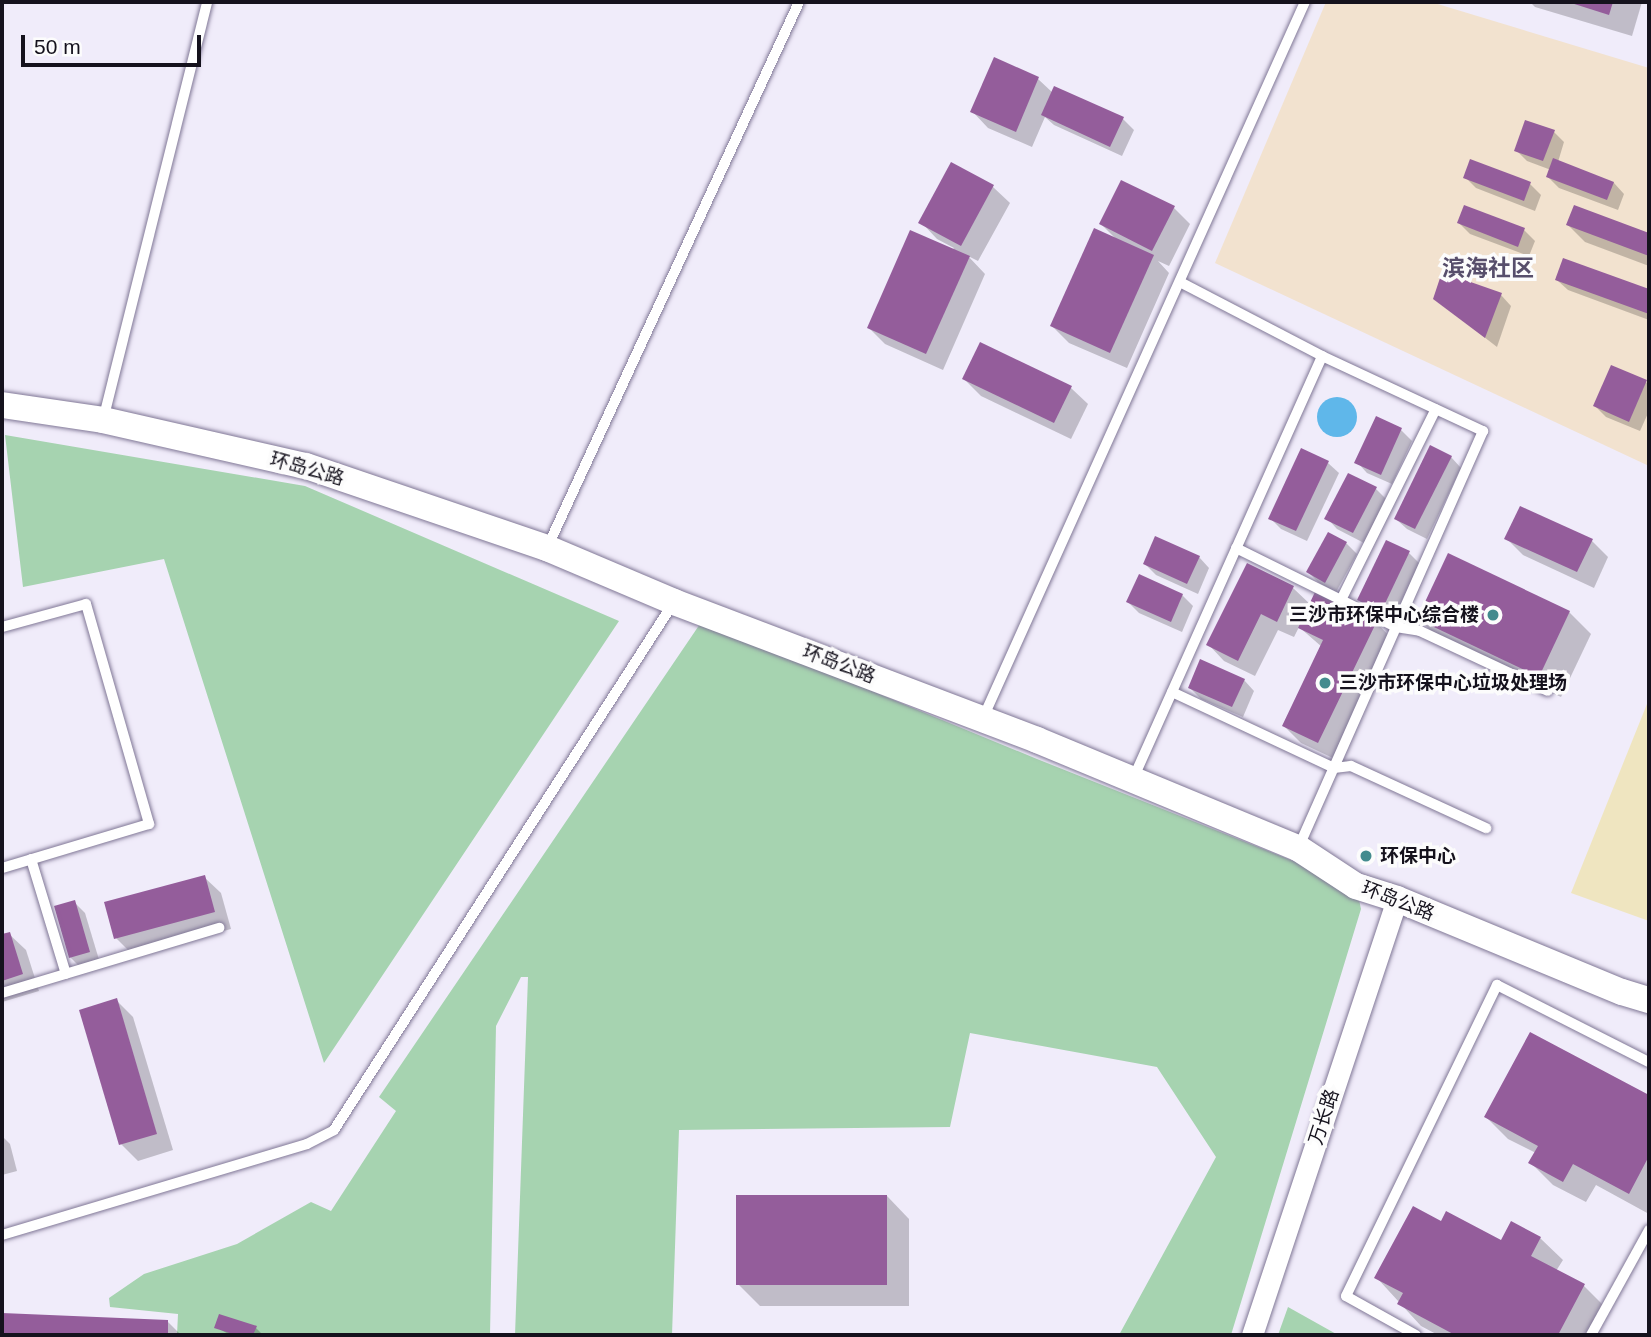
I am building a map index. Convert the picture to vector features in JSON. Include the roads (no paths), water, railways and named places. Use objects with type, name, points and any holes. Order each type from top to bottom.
[{"type":"street","name":"环岛公路","points":[[2,405],[103,421],[306,466],[547,548],[674,601],[983,718],[1133,779],[1298,848],[1356,886],[1397,899],[1622,992],[1649,1000]]},
{"type":"street","name":"万长路","points":[[1252,1335],[1397,899]]},
{"type":"lane","points":[[103,421],[207,2]]},
{"type":"lane","points":[[547,548],[799,2]]},
{"type":"lane","points":[[983,718],[1304,2]]},
{"type":"lane","points":[[1180,282],[1322,356],[1483,431],[1298,848]]},
{"type":"lane","points":[[1133,779],[1322,356]]},
{"type":"lane","points":[[1341,600],[1436,409]]},
{"type":"lane","points":[[1236,548],[1396,627],[1420,631],[1548,691]]},
{"type":"lane","points":[[2,1235],[307,1144],[334,1130],[674,601]]},
{"type":"lane","points":[[2,627],[86,604],[149,824],[2,868]]},
{"type":"lane","points":[[1172,692],[1334,768],[1351,766],[1486,828]]},
{"type":"lane","points":[[31,859],[66,974]]},
{"type":"lane","points":[[2,993],[219,928]]},
{"type":"lane","points":[[1416,1335],[1346,1296],[1497,985],[1649,1062]]},
{"type":"lane","points":[[1591,1335],[1649,1230]]},
{"type":"water","points":[[1337,397],[1345,398],[1351,403],[1356,409],[1356,425],[1351,431],[1345,436],[1337,437],[1329,436],[1323,431],[1318,425],[1317,417],[1318,409],[1323,403],[1329,398]]},
{"type":"place","name":"三沙市环保中心综合楼","points":[[1493,615]]},
{"type":"place","name":"三沙市环保中心垃圾处理场","points":[[1325,683]]},
{"type":"place","name":"环保中心","points":[[1366,856]]},
{"type":"district","name":"滨海社区","points":[[1488,268]]}]
